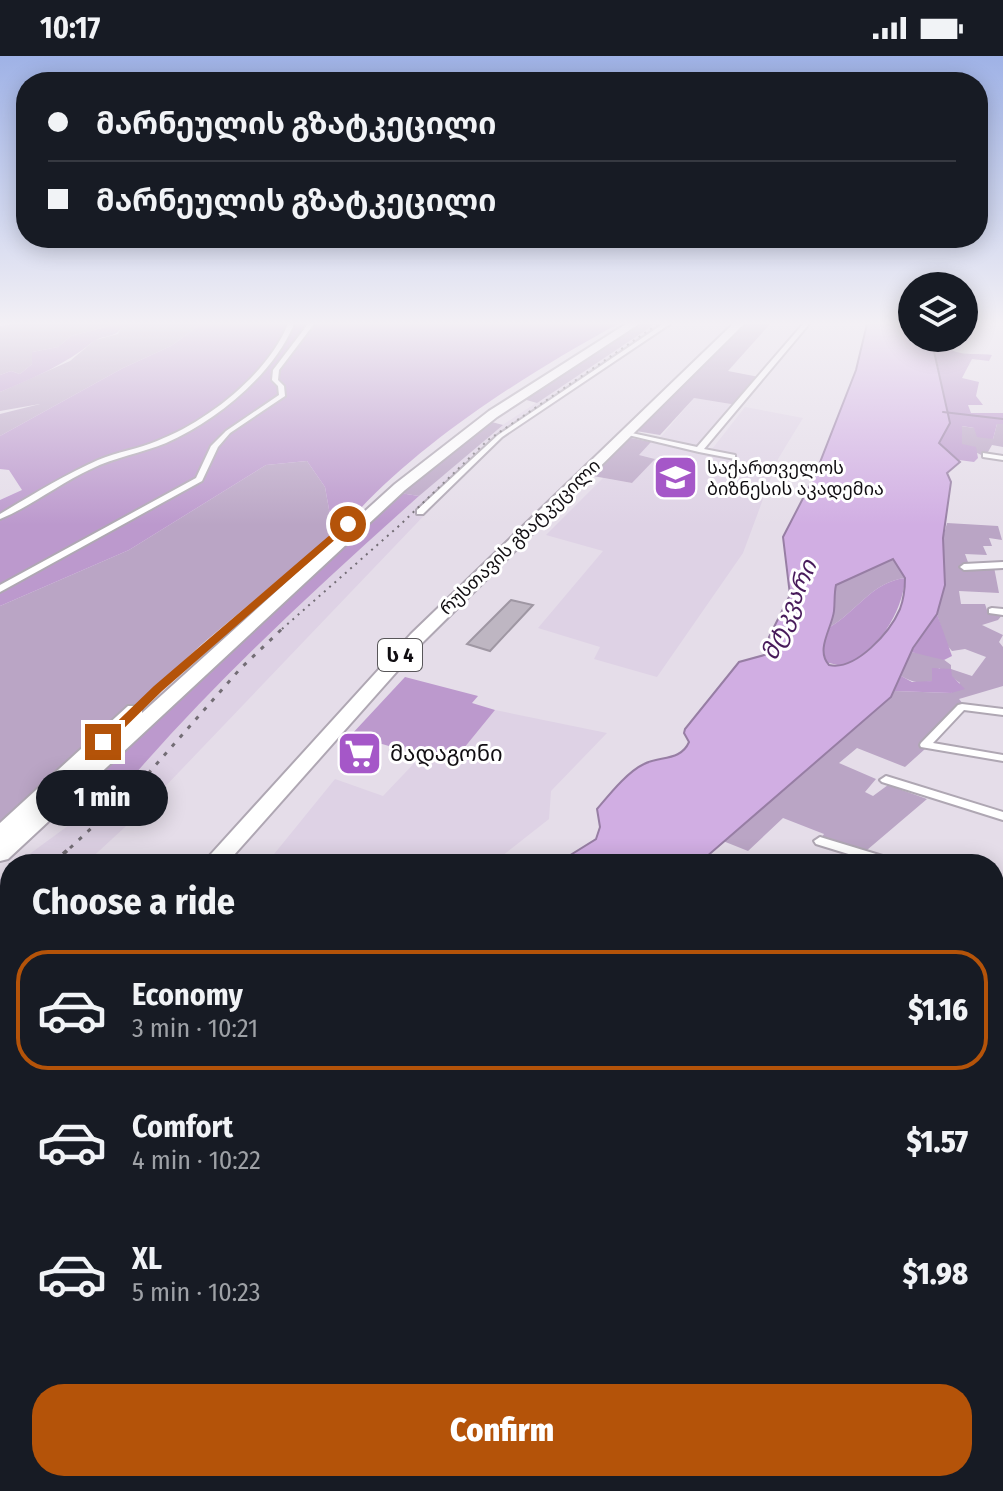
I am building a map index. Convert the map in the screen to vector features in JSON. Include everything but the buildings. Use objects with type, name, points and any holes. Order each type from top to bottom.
[{"type":"highway","points":[[0,854],[103,763],[160,696],[379,492],[471,420],[517,391]]},
{"type":"highway","points":[[0,835],[400,487],[493,414],[529,391]]},
{"type":"highway","name":"რუსთავის გზატკეცილი","points":[[222,854],[427,627],[671,391]]},
{"type":"street","points":[[0,517],[100,461],[160,442],[196,424],[240,391]]},
{"type":"street","points":[[0,589],[199,479],[221,439],[282,396],[281,391]]},
{"type":"street","points":[[420,512],[500,436],[567,391]]},
{"type":"street","points":[[699,450],[749,391]]},
{"type":"street","points":[[627,434],[732,457]]},
{"type":"street","points":[[986,455],[1003,458]]},
{"type":"street","points":[[964,567],[1003,565]]},
{"type":"street","points":[[1003,712],[962,707],[925,745],[1003,758]]},
{"type":"street","points":[[886,780],[1003,816]]},
{"type":"street","points":[[820,841],[862,854]]},
{"type":"shaded area","points":[[81,391],[0,436],[0,414],[40,404],[0,411],[0,392]]},
{"type":"shaded area","points":[[81,391],[505,391],[408,464],[349,521],[330,515],[325,487],[307,461],[266,465],[129,550],[0,606],[0,500],[22,490],[9,470],[0,469],[0,436]]},
{"type":"shaded area","points":[[536,391],[555,391],[537,403],[523,399]]},
{"type":"shaded area","points":[[554,391],[571,391],[500,436],[138,815],[96,854],[30,854],[129,781],[188,713],[293,608],[489,434]]},
{"type":"shaded area","points":[[677,391],[748,391],[737,405],[694,398],[660,435],[636,431]]},
{"type":"shaded area","points":[[943,391],[977,391],[976,396],[983,405],[968,405],[971,413],[1003,413],[1003,424],[997,424],[993,439],[977,437],[974,428],[962,426],[962,444],[976,447],[978,458],[974,462],[959,460],[938,443],[950,423]]},
{"type":"shaded area","points":[[694,398],[737,405],[700,447],[659,439]]},
{"type":"shaded area","points":[[745,407],[803,418],[778,459],[743,553],[657,677],[594,659],[600,647],[538,628],[603,551],[546,535],[603,478],[632,483],[654,458],[638,455],[651,442],[709,453]]},
{"type":"shaded area","points":[[488,421],[503,425],[419,496],[400,493]]},
{"type":"shaded area","points":[[997,424],[1003,424],[1003,447],[992,445],[985,457],[962,445],[961,426],[974,428],[993,439]]},
{"type":"shaded area","points":[[631,438],[651,442],[639,455],[655,459],[632,483],[593,476]]},
{"type":"shaded area","points":[[307,461],[325,487],[330,515],[349,521],[202,644],[0,832],[0,606],[129,550],[266,465]]},
{"type":"shaded area","points":[[400,493],[419,496],[269,634],[129,781],[98,776]]},
{"type":"shaded area","points":[[947,523],[998,526],[1002,540],[989,538],[992,546],[983,546],[987,555],[965,554],[969,565],[994,567],[999,593],[959,591],[961,604],[985,604],[987,610],[1003,614],[998,620],[982,625],[1003,635],[999,642],[1003,647],[1003,686],[959,699],[963,704],[922,740],[925,749],[905,767],[857,748],[839,763],[876,779],[865,792],[873,796],[888,785],[927,799],[867,850],[822,837],[824,834],[783,818],[748,851],[723,841],[894,691],[951,693],[960,683],[939,668],[932,681],[916,682],[901,676],[911,652],[939,656],[951,665],[951,669],[972,676],[986,657],[965,649],[952,651],[946,644],[937,614],[945,585],[943,538]]},
{"type":"shaded area","points":[[884,560],[896,560],[905,578],[883,585],[830,627],[836,585]]},
{"type":"shaded area","points":[[905,578],[899,605],[886,631],[876,642],[866,652],[842,666],[825,662],[823,647],[830,627],[883,585]]},
{"type":"shaded area","points":[[937,614],[952,656],[944,660],[911,652]]},
{"type":"shaded area","points":[[932,668],[951,669],[952,676],[965,689],[951,693],[894,691],[901,676],[912,682],[932,681]]},
{"type":"shaded area","points":[[405,677],[478,696],[472,703],[495,710],[451,764],[351,735]]},
{"type":"shaded area","points":[[495,710],[607,733],[551,791],[549,819],[505,854],[274,854],[335,779],[383,796],[422,755],[451,764]]},
{"type":"water","name":"მტკვარი","points":[[848,391],[943,391],[950,423],[939,443],[960,462],[947,473],[951,482],[943,538],[945,585],[937,614],[913,648],[891,697],[710,854],[572,854],[596,839],[600,827],[597,809],[625,778],[644,764],[681,752],[689,742],[685,729],[739,662],[768,654],[769,637],[790,595],[783,537],[815,475]],"holes":[[[893,559],[905,578],[900,609],[880,638],[861,656],[850,662],[829,665],[824,646],[834,611],[836,585]]]},
{"type":"waterway","points":[[943,412],[1003,419]]},
{"type":"railway","points":[[282,629],[400,525],[488,440],[560,391]]},
{"type":"railway","points":[[70,848],[139,784],[240,669],[284,627]]},
{"type":"railway","points":[[63,854],[72,846]]},
{"type":"place","name":"საქართველოს ბიზნესის აკადემია","points":[[676,478]]},
{"type":"place","name":"მადაგონი","points":[[359,753]]},
{"type":"route","points":[[103,742],[158,688],[348,524]]}]
